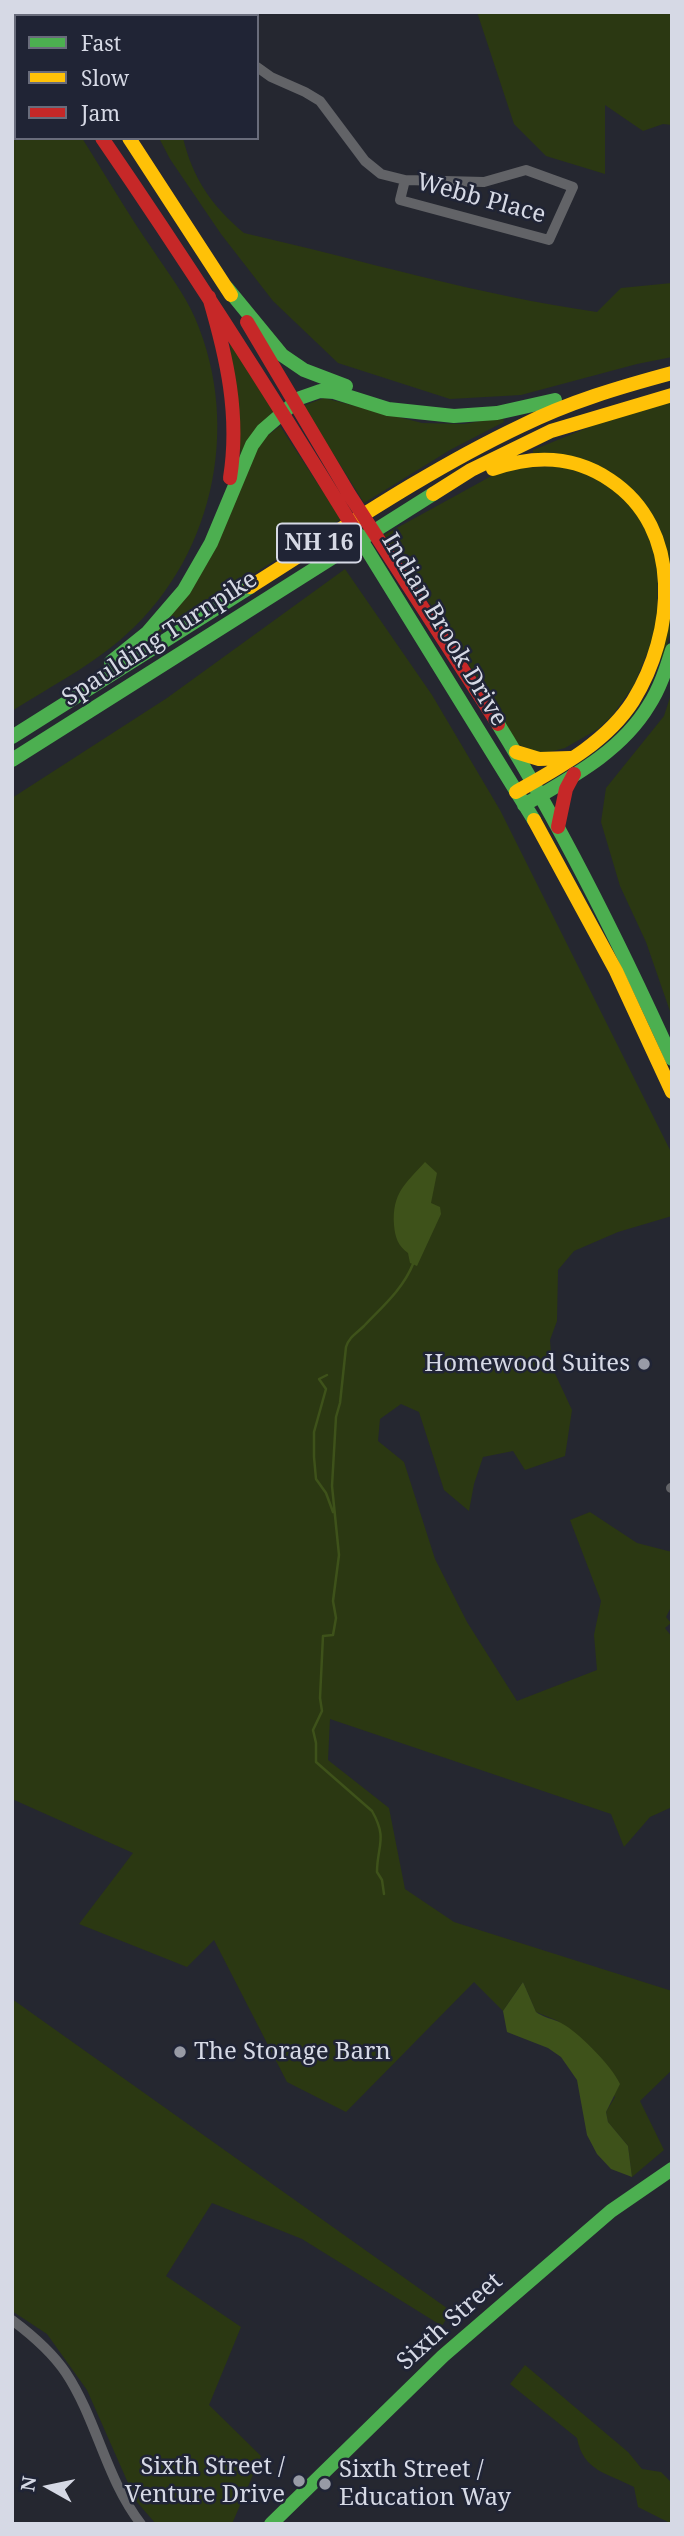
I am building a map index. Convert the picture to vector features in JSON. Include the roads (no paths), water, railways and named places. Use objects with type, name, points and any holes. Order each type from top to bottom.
[{"type":"main road","name":"Indian Brook Drive","points":[[103,140],[288,408],[381,557],[605,949],[672,1092]]},
{"type":"main road","name":"Indian Brook Drive","points":[[131,140],[227,288],[288,390],[288,408]]},
{"type":"main road","points":[[227,288],[282,355],[316,376],[390,400],[400,409]]},
{"type":"main road","points":[[209,297],[229,367],[235,406],[234,454],[226,506]]},
{"type":"main road","name":"Spaulding Turnpike","points":[[12,737],[456,457],[545,413],[672,373]]},
{"type":"main road","points":[[56,709],[79,686],[147,633],[172,607],[201,562],[252,445],[263,430],[288,408],[311,393],[327,391],[388,408],[446,416],[469,416],[513,410],[565,398],[593,396]]},
{"type":"main road","name":"Spaulding Turnpike","points":[[12,760],[471,470],[551,431],[672,396]]},
{"type":"main road","points":[[426,498],[508,464],[532,458],[557,458],[593,468],[614,480],[634,497],[649,517],[659,540],[665,565],[667,596],[659,645],[648,675],[624,712],[602,736],[537,789],[524,805]]},
{"type":"main road","name":"Indian Brook Drive","points":[[381,557],[468,674],[516,752],[619,942],[672,1059]]},
{"type":"main road","points":[[516,792],[537,789],[574,774],[596,762],[634,728],[650,707],[672,650]]},
{"type":"main road","points":[[516,752],[539,759],[573,758]]},
{"type":"main road","points":[[558,827],[566,789],[574,774]]},
{"type":"main road","name":"Sixth Street","points":[[271,2524],[443,2356],[611,2211],[672,2169]]},
{"type":"street","name":"Webb Place","points":[[259,68],[320,101],[373,169],[390,178],[484,182],[526,170],[573,187],[550,240],[400,200],[405,180]]},
{"type":"street","points":[[12,2320],[31,2334],[65,2372],[87,2413],[126,2502],[141,2524]]},
{"type":"waterway","points":[[384,1894],[382,1880],[377,1872],[381,1836],[377,1821],[372,1811],[316,1762],[313,1730],[322,1711],[320,1698],[323,1636],[333,1635],[336,1618],[333,1601],[339,1555],[332,1486],[336,1417],[346,1347],[351,1338],[398,1290],[413,1264]]},
{"type":"waterway","points":[[327,1375],[319,1379],[326,1389],[314,1432],[314,1457],[316,1479],[326,1493],[333,1512]]},
{"type":"place","name":"Homewood Suites","points":[[644,1364]]},
{"type":"place","name":"The Storage Barn","points":[[180,2052]]},
{"type":"place","name":"Sixth Street / Venture Drive","points":[[299,2481]]},
{"type":"place","name":"Sixth Street / Education Way","points":[[325,2484]]}]
